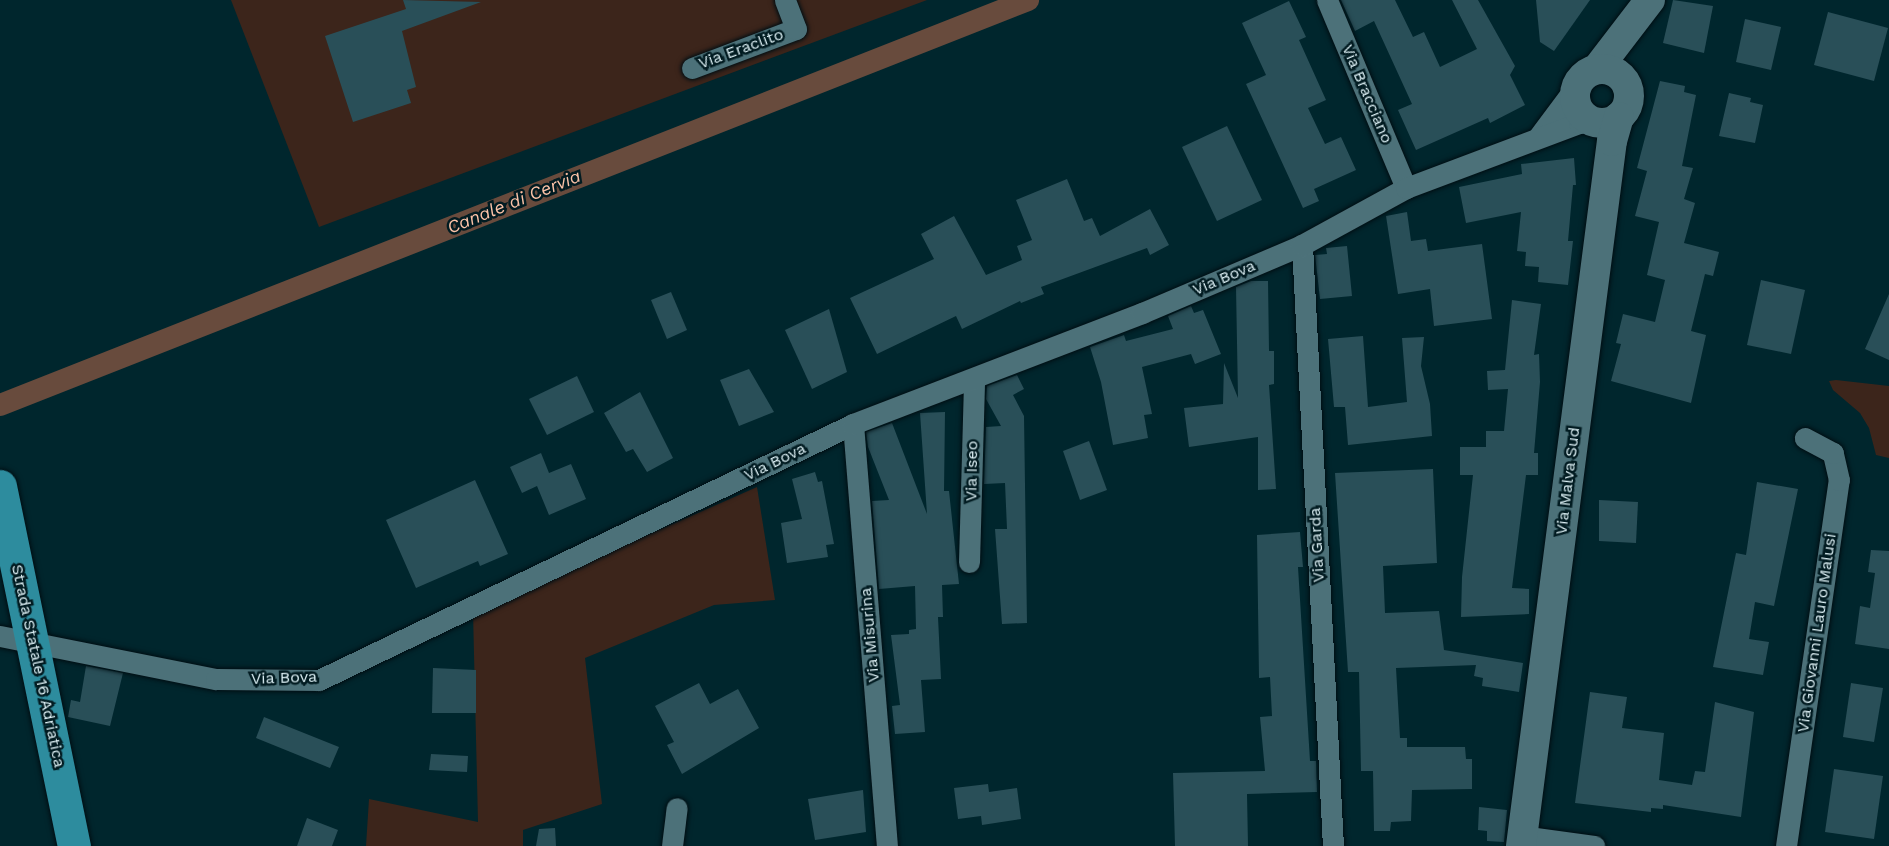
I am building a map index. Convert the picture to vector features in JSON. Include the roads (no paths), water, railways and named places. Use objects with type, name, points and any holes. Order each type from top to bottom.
[{"type":"main road","name":"Strada Statale 16 Adriatica","points":[[0,486],[75,846]]},
{"type":"street","name":"Via Eraclito","points":[[692,68],[796,29],[785,0]]},
{"type":"street","name":"Via Bracciano","points":[[1327,0],[1406,188]]},
{"type":"street","points":[[1536,138],[1646,7]]},
{"type":"street","points":[[1587,77],[1580,111],[1606,119],[1628,102],[1627,84],[1646,7]]},
{"type":"street","points":[[1587,77],[1614,72],[1627,84]]},
{"type":"street","name":"Via Bova","points":[[0,636],[216,679],[319,680],[853,424],[974,379],[1302,245],[1406,188],[1536,138],[1606,119]]},
{"type":"street","name":"Via Malva Sud","points":[[1522,841],[1612,141],[1606,119]]},
{"type":"street","name":"Via Garda","points":[[1302,245],[1333,846]]},
{"type":"street","name":"Via Iseo","points":[[969,562],[974,379]]},
{"type":"street","name":"Via Misurina","points":[[853,424],[887,846]]},
{"type":"street","name":"Via Giovanni Lauro Malusi","points":[[1786,846],[1839,480],[1833,453],[1805,438]]},
{"type":"street","points":[[672,846],[676,808]]},
{"type":"street","points":[[1522,841],[1594,846]]},
{"type":"waterway","name":"Canale di Cervia","points":[[0,405],[1028,0]]}]
